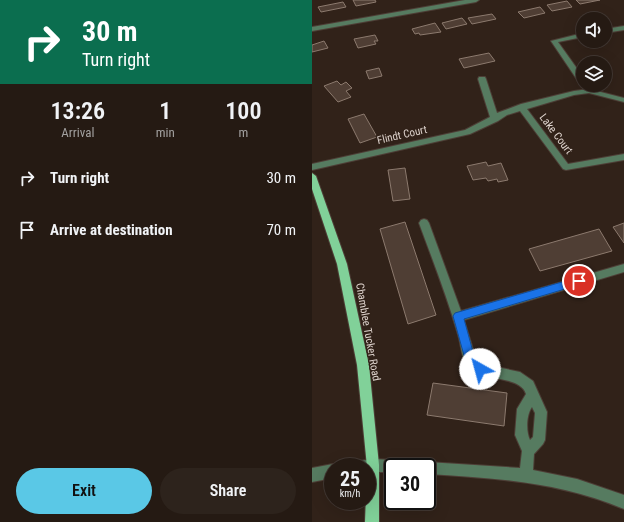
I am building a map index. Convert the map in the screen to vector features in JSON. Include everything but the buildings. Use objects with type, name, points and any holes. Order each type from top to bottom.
[{"type":"main road","name":"Chamblee Tucker Road","points":[[312,176],[342,264],[363,365],[372,458]]},
{"type":"main road","name":"Chamblee Tucker Road","points":[[372,510],[372,522]]},
{"type":"street","points":[[312,28],[476,0]]},
{"type":"street","points":[[612,30],[624,28]]},
{"type":"street","points":[[576,36],[554,41],[576,72]]},
{"type":"street","points":[[482,79],[494,119]]},
{"type":"street","name":"Flindt Court","points":[[312,167],[467,132],[494,119],[504,112],[576,91]]},
{"type":"street","points":[[599,92],[624,100]]},
{"type":"street","name":"Lake Court","points":[[521,107],[566,167],[624,157]]},
{"type":"street","points":[[424,223],[458,316],[471,362],[480,369],[520,378],[529,386],[541,412],[539,440],[528,451]]},
{"type":"street","points":[[458,316],[624,268]]},
{"type":"street","points":[[526,476],[528,451],[521,435],[522,421],[523,409],[532,395]]},
{"type":"street","points":[[522,421],[540,425]]},
{"type":"street","points":[[436,468],[499,472],[526,476],[564,483],[608,494],[624,502]]},
{"type":"street","points":[[312,476],[324,473]]},
{"type":"route","points":[[480,369],[471,362],[458,316],[579,281]]}]
